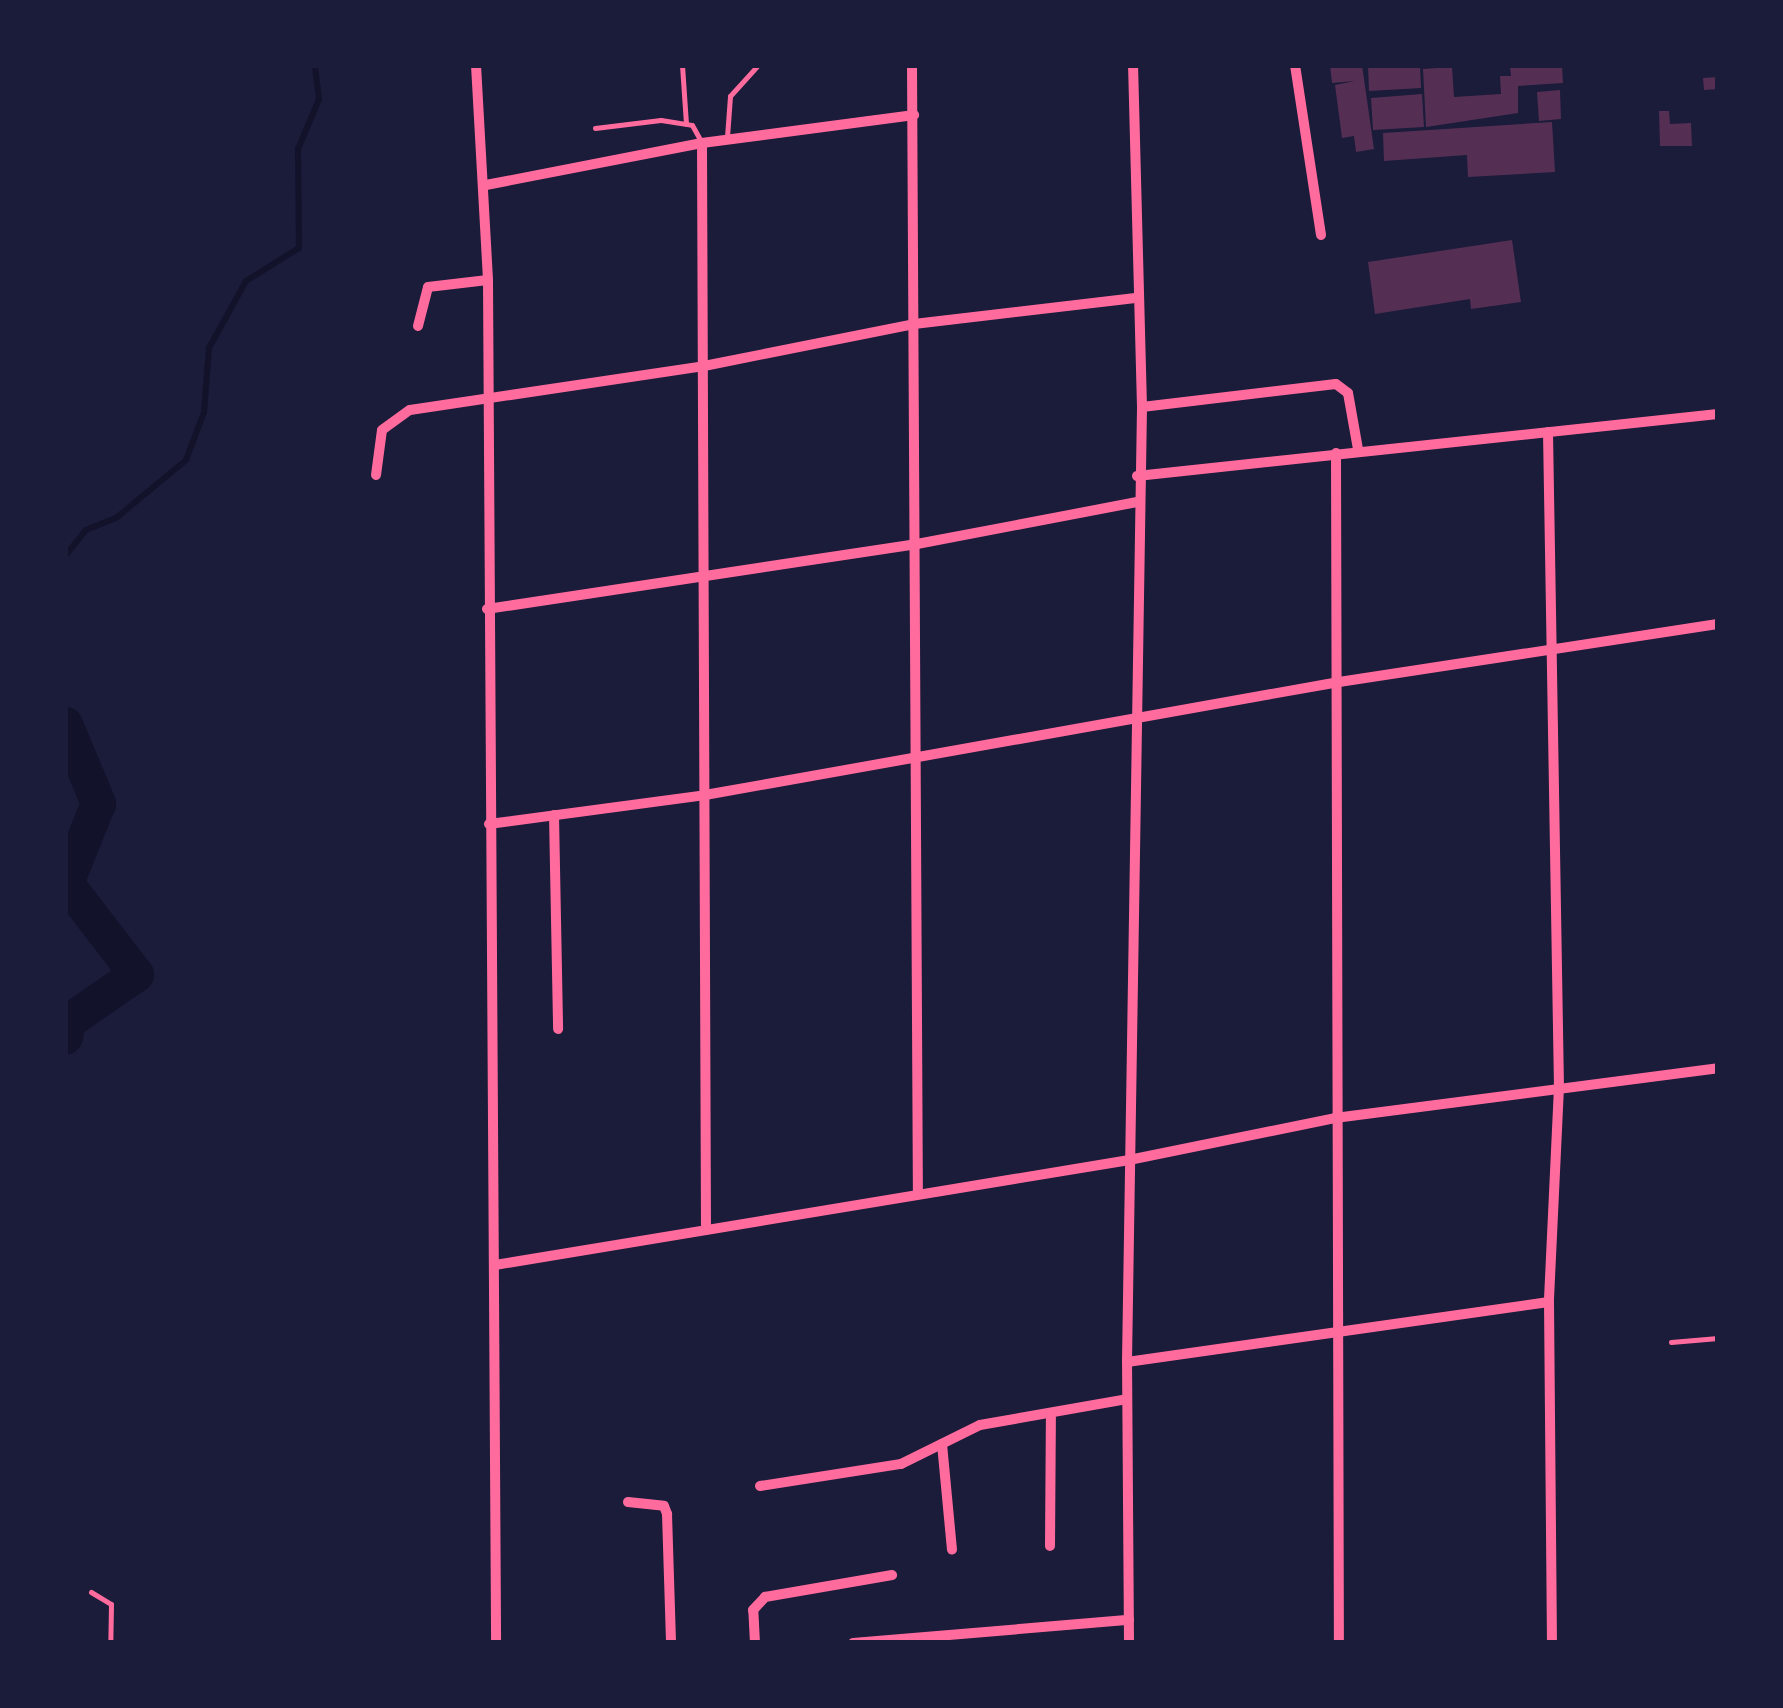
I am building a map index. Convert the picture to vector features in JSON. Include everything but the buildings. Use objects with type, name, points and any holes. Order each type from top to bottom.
[{"type":"street","points":[[476,65],[486,184],[488,280],[496,1643]]},
{"type":"street","points":[[912,65],[918,1194]]},
{"type":"street","points":[[1129,1643],[1129,1160],[1137,476],[1142,407],[1133,65]]},
{"type":"street","points":[[1295,65],[1322,235]]},
{"type":"street","points":[[486,184],[702,144],[914,115]]},
{"type":"street","points":[[702,144],[706,1230]]},
{"type":"street","points":[[418,326],[428,287],[488,280]]},
{"type":"street","points":[[376,475],[377,442],[395,419],[410,410],[704,366],[914,324],[1137,298]]},
{"type":"street","points":[[1142,407],[1344,387],[1358,450]]},
{"type":"street","points":[[1137,476],[1718,414]]},
{"type":"street","points":[[1548,432],[1559,1087],[1550,1302],[1552,1643]]},
{"type":"street","points":[[1336,453],[1339,1643]]},
{"type":"street","points":[[487,610],[917,544],[1137,502]]},
{"type":"street","points":[[489,824],[705,795],[1338,682],[1718,624]]},
{"type":"street","points":[[554,815],[558,1028]]},
{"type":"street","points":[[494,1265],[1129,1160],[1335,1118],[1718,1068]]},
{"type":"street","points":[[1127,1362],[1340,1336],[1550,1302]]},
{"type":"street","points":[[760,1486],[901,1464],[980,1425],[1127,1398]]},
{"type":"street","points":[[1050,1546],[1051,1413]]},
{"type":"street","points":[[942,1444],[952,1550]]},
{"type":"street","points":[[628,1502],[664,1506],[667,1514],[670,1643]]},
{"type":"street","points":[[755,1643],[753,1610],[765,1597],[892,1575]]},
{"type":"street","points":[[852,1643],[1129,1620]]},
{"type":"lane","points":[[682,65],[686,124]]},
{"type":"lane","points":[[727,140],[730,96],[758,65]]},
{"type":"lane","points":[[595,128],[651,120],[686,124],[700,132],[702,144]]},
{"type":"lane","points":[[1671,1342],[1718,1338]]},
{"type":"lane","points":[[91,1592],[112,1604],[110,1643]]},
{"type":"waterway","points":[[65,556],[86,530],[116,518],[186,460],[204,412],[209,348],[246,281],[299,248],[298,149],[319,99],[315,65]]},
{"type":"waterway","points":[[65,724],[98,803],[66,883],[136,974],[68,1021],[65,1037]]}]
